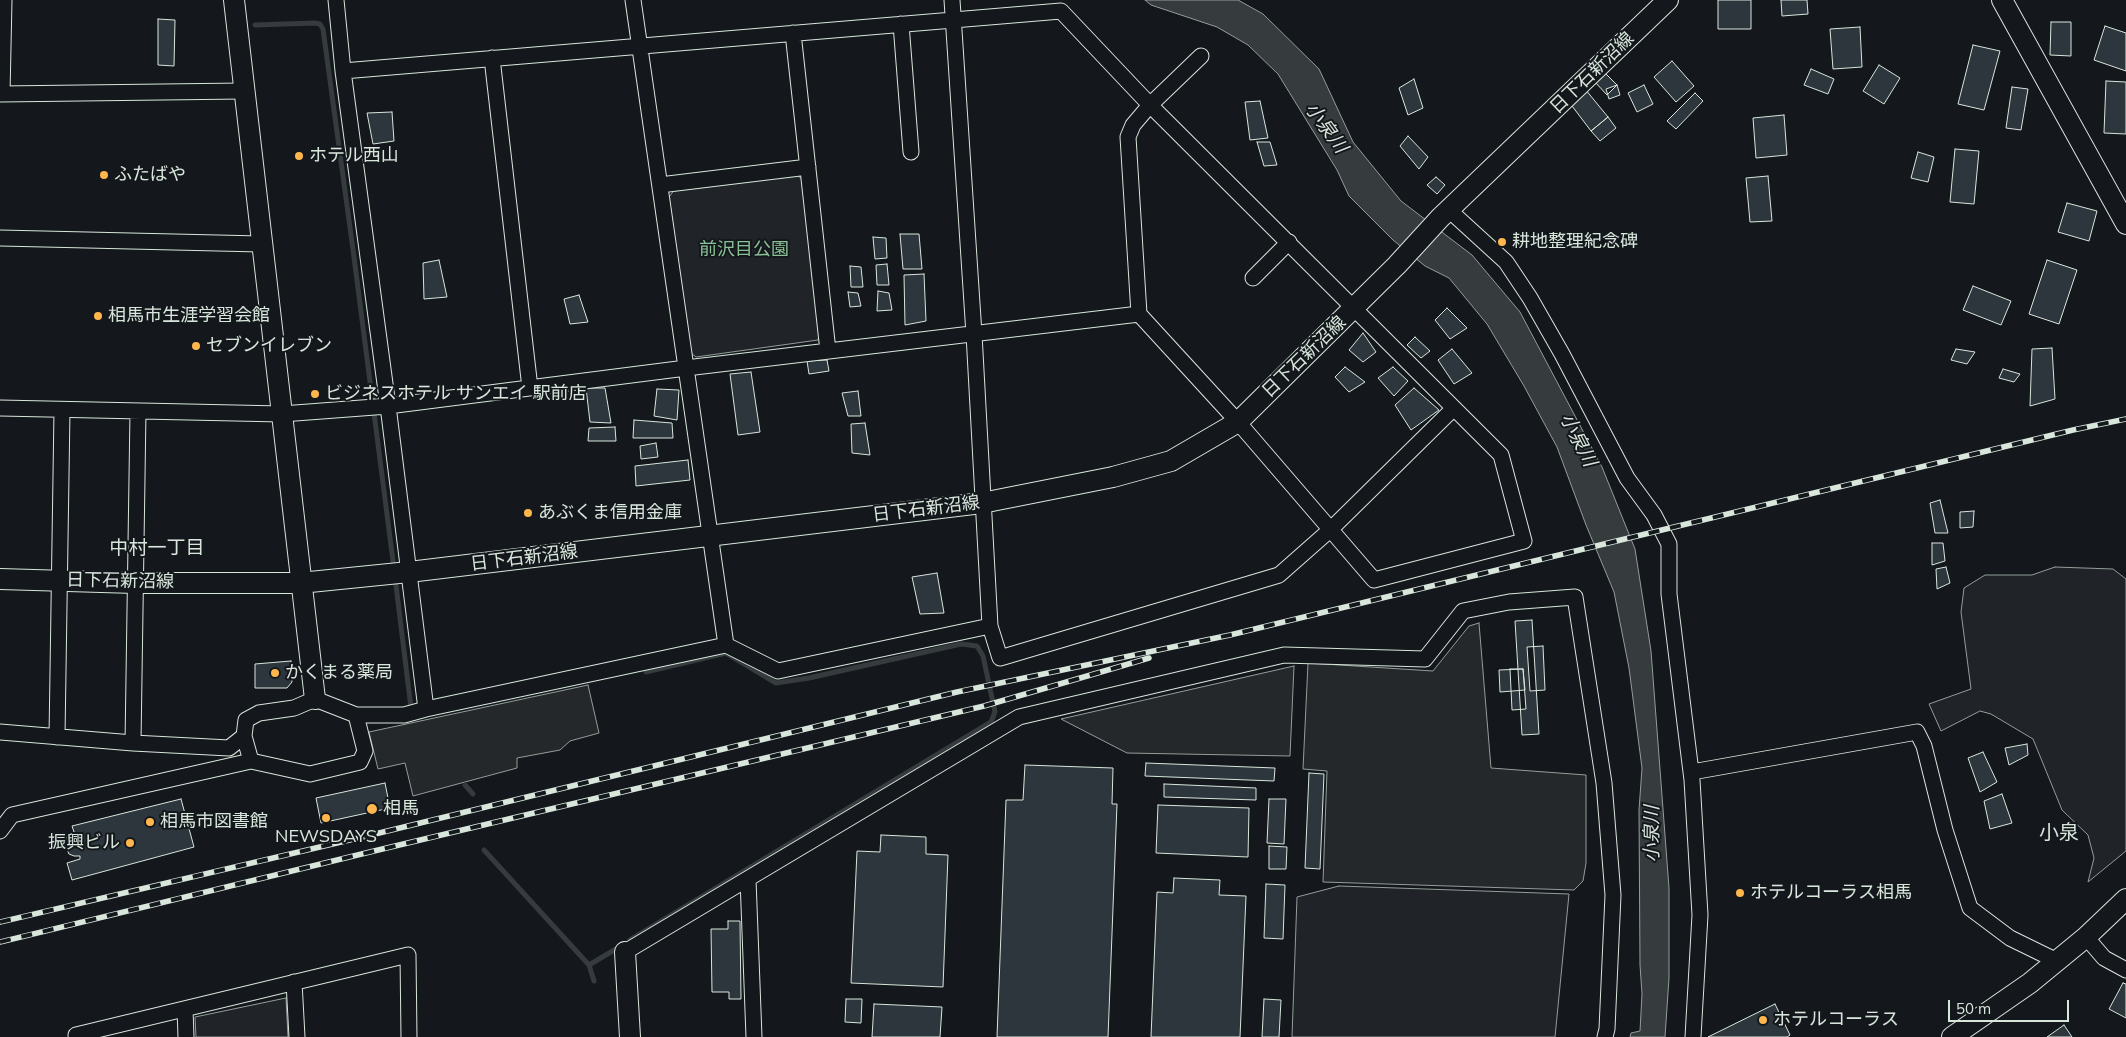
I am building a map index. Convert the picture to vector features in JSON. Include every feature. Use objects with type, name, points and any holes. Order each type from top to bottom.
[{"type":"main road","points":[[234,0],[243,91],[315,700]]},
{"type":"main road","name":"日下石新沼線","points":[[0,579],[135,583],[300,583],[982,503],[1113,477],[1171,461],[1238,422],[1397,265],[1444,214],[1668,0]]},
{"type":"main road","points":[[2002,0],[2126,224]]},
{"type":"main road","points":[[1952,1037],[2030,984],[2086,937],[2126,899]]},
{"type":"main road","points":[[626,952],[630,1037]]},
{"type":"street","points":[[4,0],[1,94],[243,91]]},
{"type":"street","points":[[336,0],[378,407],[398,573],[426,710]]},
{"type":"street","points":[[633,0],[726,645]]},
{"type":"street","points":[[952,0],[974,334],[990,626],[1000,658],[1278,575],[1330,530],[1453,408]]},
{"type":"street","points":[[343,71],[953,20],[1060,6],[1150,105],[1501,454],[1524,542],[1374,580],[1238,422],[1139,314],[1128,137],[1133,124],[1150,105],[1201,56]]},
{"type":"street","points":[[901,24],[911,152]]},
{"type":"street","points":[[793,33],[828,351]]},
{"type":"street","points":[[492,58],[530,388]]},
{"type":"street","points":[[660,185],[808,167]]},
{"type":"street","points":[[1444,214],[1506,262],[1530,298],[1562,354],[1627,478],[1654,514],[1669,544],[1669,594],[1692,772],[1700,915],[1693,1037]]},
{"type":"street","points":[[0,238],[261,244]]},
{"type":"street","points":[[1252,278],[1289,242]]},
{"type":"street","points":[[0,408],[282,414],[378,407],[1139,314]]},
{"type":"street","points":[[57,737],[62,410]]},
{"type":"street","points":[[133,743],[138,411]]},
{"type":"street","points":[[626,952],[1019,717],[1284,655],[1424,659],[1463,611],[1509,602],[1575,597],[1604,782],[1613,895],[1607,1029],[1605,1037]]},
{"type":"street","points":[[251,761],[244,736],[246,720],[259,713],[294,708],[315,700],[356,715],[404,715],[726,645],[778,671],[990,626]]},
{"type":"street","points":[[0,832],[12,815],[251,761],[310,774],[360,762],[365,751],[356,715]]},
{"type":"street","points":[[0,732],[133,743],[229,748],[244,736]]},
{"type":"street","points":[[1692,772],[1917,732],[1924,746],[1945,830],[1970,908],[2010,938],[2057,960]]},
{"type":"street","points":[[748,879],[754,1037]]},
{"type":"street","points":[[2086,937],[2104,958],[2126,970]]},
{"type":"street","points":[[76,1037],[76,1035],[408,955],[409,1037]]},
{"type":"street","points":[[294,982],[297,1037]]},
{"type":"street","points":[[185,1009],[186,1037]]},
{"type":"green space","name":"前沢目公園","points":[[797,175],[803,180],[820,332],[818,340],[696,357],[691,353],[669,197],[675,189]]},
{"type":"green space","points":[[2055,567],[2113,569],[2126,579],[2126,851],[2088,882],[2094,858],[2088,835],[2062,810],[2033,739],[1991,714],[1980,711],[1941,731],[1929,704],[1971,689],[1961,612],[1964,588],[1985,575],[2032,575]]},
{"type":"green space","points":[[1339,886],[1569,894],[1555,1037],[1292,1037],[1297,897]]},
{"type":"green space","points":[[286,998],[288,1037],[196,1037],[195,1017]]},
{"type":"shaded area","points":[[1479,623],[1491,768],[1586,775],[1586,863],[1583,881],[1574,890],[1323,882],[1327,771],[1303,769],[1308,663],[1433,671],[1469,626]]},
{"type":"shaded area","points":[[1294,666],[1290,756],[1127,753],[1061,719]]},
{"type":"shaded area","points":[[588,685],[599,733],[570,741],[560,750],[517,758],[517,768],[413,796],[405,763],[378,769],[369,732]]},
{"type":"water","name":"小泉川","points":[[1145,0],[1238,0],[1263,14],[1319,69],[1353,142],[1401,201],[1472,255],[1520,312],[1602,467],[1635,549],[1651,651],[1669,888],[1669,978],[1665,1037],[1630,1037],[1631,1033],[1640,1031],[1642,994],[1640,965],[1639,810],[1642,768],[1629,668],[1614,592],[1586,525],[1557,447],[1487,324],[1449,278],[1425,266],[1393,240],[1349,196],[1337,170],[1278,74],[1248,45],[1217,27],[1151,5]]},
{"type":"building","points":[[1718,0],[1751,0],[1751,29],[1718,29]]},
{"type":"building","points":[[1781,0],[1807,0],[1808,14],[1782,16]]},
{"type":"building","points":[[158,19],[175,20],[174,66],[158,65]]},
{"type":"building","points":[[2051,22],[2071,22],[2071,56],[2050,55]]},
{"type":"building","points":[[2105,26],[2126,33],[2126,71],[2094,60]]},
{"type":"building","points":[[1860,27],[1862,67],[1833,69],[1830,29]]},
{"type":"building","points":[[1973,45],[2000,51],[1984,110],[1958,104]]},
{"type":"building","points":[[1672,61],[1694,86],[1676,102],[1654,77]]},
{"type":"building","points":[[1879,65],[1900,78],[1884,104],[1863,91]]},
{"type":"building","points":[[1811,69],[1834,79],[1828,94],[1804,85]]},
{"type":"building","points":[[1605,73],[1617,85],[1607,95],[1595,82]]},
{"type":"building","points":[[1414,79],[1423,108],[1408,115],[1399,88]]},
{"type":"building","points":[[2106,81],[2126,82],[2126,134],[2104,133]]},
{"type":"building","points":[[1617,85],[1620,95],[1609,99],[1606,89]]},
{"type":"building","points":[[1644,85],[1653,104],[1637,112],[1628,93]]},
{"type":"building","points":[[2012,87],[2028,89],[2021,130],[2006,128]]},
{"type":"building","points":[[1585,89],[1608,117],[1591,131],[1569,102]]},
{"type":"building","points":[[1695,93],[1703,101],[1676,129],[1667,121]]},
{"type":"building","points":[[1260,101],[1268,138],[1250,140],[1245,102]]},
{"type":"building","points":[[392,112],[394,141],[373,144],[367,113]]},
{"type":"building","points":[[1784,115],[1787,155],[1756,158],[1753,118]]},
{"type":"building","points":[[1608,117],[1616,128],[1600,141],[1591,131]]},
{"type":"building","points":[[1408,136],[1428,157],[1419,169],[1400,146]]},
{"type":"building","points":[[1257,142],[1270,142],[1277,165],[1264,166]]},
{"type":"building","points":[[1955,149],[1979,151],[1974,204],[1950,202]]},
{"type":"building","points":[[1918,152],[1934,157],[1928,182],[1911,178]]},
{"type":"building","points":[[1768,176],[1772,221],[1750,222],[1746,178]]},
{"type":"building","points":[[1436,177],[1445,185],[1437,194],[1427,185]]},
{"type":"building","points":[[2067,203],[2097,211],[2089,241],[2058,232]]},
{"type":"building","points":[[900,234],[919,234],[922,269],[903,269]]},
{"type":"building","points":[[873,237],[886,238],[887,258],[875,259]]},
{"type":"building","points":[[439,260],[447,297],[424,299],[423,263]]},
{"type":"building","points":[[2047,260],[2077,270],[2059,324],[2029,314]]},
{"type":"building","points":[[887,264],[889,285],[877,285],[876,265]]},
{"type":"building","points":[[850,266],[861,267],[863,287],[851,287]]},
{"type":"building","points":[[924,274],[926,321],[905,325],[904,275]]},
{"type":"building","points":[[1973,286],[2011,301],[2001,325],[1963,310]]},
{"type":"building","points":[[878,291],[889,293],[892,310],[877,311]]},
{"type":"building","points":[[848,292],[858,293],[861,306],[850,307]]},
{"type":"building","points":[[579,295],[588,322],[570,324],[564,299]]},
{"type":"building","points":[[1447,308],[1467,328],[1450,339],[1435,320]]},
{"type":"building","points":[[1363,333],[1376,352],[1363,362],[1349,350]]},
{"type":"building","points":[[1415,337],[1430,351],[1421,358],[1407,345]]},
{"type":"building","points":[[2052,348],[2055,399],[2030,406],[2032,349]]},
{"type":"building","points":[[1452,349],[1472,373],[1454,384],[1438,360]]},
{"type":"building","points":[[1956,349],[1975,352],[1967,364],[1951,360]]},
{"type":"building","points":[[827,360],[829,371],[809,374],[807,361]]},
{"type":"building","points":[[1345,367],[1365,382],[1349,392],[1335,377]]},
{"type":"building","points":[[1393,367],[1408,381],[1394,396],[1378,378]]},
{"type":"building","points":[[2003,369],[2020,374],[2014,382],[1999,378]]},
{"type":"building","points":[[751,372],[760,432],[738,435],[730,374]]},
{"type":"building","points":[[586,388],[605,388],[611,423],[590,422]]},
{"type":"building","points":[[1414,388],[1439,410],[1411,430],[1395,405]]},
{"type":"building","points":[[657,389],[679,390],[677,420],[654,416]]},
{"type":"building","points":[[858,391],[861,416],[848,416],[842,393]]},
{"type":"building","points":[[634,420],[672,423],[673,438],[633,438]]},
{"type":"building","points":[[865,423],[870,455],[852,453],[851,424]]},
{"type":"building","points":[[615,427],[616,441],[588,441],[589,428]]},
{"type":"building","points":[[656,443],[658,457],[641,459],[640,446]]},
{"type":"building","points":[[688,460],[690,480],[636,486],[635,466]]},
{"type":"building","points":[[1940,500],[1948,533],[1935,533],[1930,503]]},
{"type":"building","points":[[1974,511],[1973,527],[1960,528],[1960,512]]},
{"type":"building","points":[[1932,543],[1943,543],[1945,561],[1932,565]]},
{"type":"building","points":[[1946,567],[1950,583],[1937,589],[1936,569]]},
{"type":"building","points":[[937,573],[944,613],[920,614],[912,577]]},
{"type":"building","points":[[1532,620],[1539,734],[1522,735],[1515,621]]},
{"type":"building","points":[[1543,646],[1545,690],[1530,691],[1527,647]]},
{"type":"building","points":[[291,661],[292,682],[287,688],[255,688],[255,664]]},
{"type":"building","points":[[1510,669],[1523,669],[1526,709],[1512,710]]},
{"type":"building","points":[[1523,669],[1525,690],[1500,692],[1499,670]]},
{"type":"building","points":[[2027,744],[2028,755],[2009,765],[2005,748]]},
{"type":"building","points":[[1983,752],[1997,782],[1980,792],[1968,758]]},
{"type":"building","points":[[1146,763],[1275,768],[1274,781],[1145,776]]},
{"type":"building","points":[[1025,765],[1113,768],[1112,804],[1117,804],[1108,1037],[997,1037],[1006,800],[1023,800]]},
{"type":"building","points":[[1309,773],[1324,774],[1320,869],[1305,868]]},
{"type":"building","points":[[385,783],[390,808],[321,823],[316,798]]},
{"type":"building","points":[[1164,784],[1256,788],[1256,800],[1164,797]]},
{"type":"building","points":[[2002,794],[2012,823],[1990,829],[1984,801]]},
{"type":"building","name":"振興ビル","points":[[181,799],[194,847],[72,880],[67,863],[80,859],[80,856],[69,854],[66,847],[66,838],[74,832],[72,826]]},
{"type":"building","points":[[1269,799],[1286,799],[1284,844],[1267,843]]},
{"type":"building","points":[[1158,805],[1249,808],[1248,857],[1156,853]]},
{"type":"building","points":[[881,835],[926,837],[926,854],[948,855],[943,987],[851,983],[857,851],[880,852]]},
{"type":"building","points":[[1269,846],[1287,847],[1286,869],[1269,869]]},
{"type":"building","points":[[1174,878],[1220,880],[1219,895],[1246,896],[1240,1037],[1151,1037],[1157,892],[1173,893]]},
{"type":"building","points":[[1266,884],[1285,885],[1283,939],[1264,938]]},
{"type":"building","points":[[728,921],[740,921],[741,999],[729,999],[729,992],[712,992],[711,929],[728,929]]},
{"type":"building","points":[[2123,983],[2126,984],[2126,1018],[2109,1009]]},
{"type":"building","points":[[846,999],[862,999],[861,1023],[845,1022]]},
{"type":"building","points":[[1264,999],[1281,1000],[1279,1037],[1262,1037]]},
{"type":"building","points":[[874,1004],[942,1007],[940,1037],[872,1037]]},
{"type":"building","name":"ホテルコーラス","points":[[1775,1004],[1790,1035],[1787,1037],[1708,1037]]},
{"type":"building","points":[[2064,1025],[2072,1037],[2047,1037]]},
{"type":"waterway","points":[[255,25],[315,23],[320,24],[323,29],[394,569]]},
{"type":"waterway","points":[[395,577],[411,708]]},
{"type":"waterway","points":[[630,940],[991,722],[995,712],[983,656],[977,646],[961,644],[809,678],[776,683],[726,653],[646,672]]},
{"type":"waterway","points":[[465,785],[473,794]]},
{"type":"waterway","points":[[484,850],[589,965],[594,981]]},
{"type":"waterway","points":[[589,965],[621,946]]},
{"type":"railway","points":[[0,922],[371,835],[957,692],[1230,635],[2073,430],[2126,419]]},
{"type":"railway","points":[[0,942],[984,706],[1149,658]]},
{"type":"place","name":"ホテル西山","points":[[299,156]]},
{"type":"place","name":"ふたばや","points":[[104,175]]},
{"type":"place","name":"耕地整理紀念碑","points":[[1502,242]]},
{"type":"place","name":"相馬市生涯学習会館","points":[[98,316]]},
{"type":"place","name":"セブンイレブン","points":[[196,346]]},
{"type":"place","name":"ビジネスホテル サンエイ 駅前店","points":[[315,394]]},
{"type":"place","name":"あぶくま信用金庫","points":[[528,513]]},
{"type":"place","name":"かくまる薬局","points":[[275,673]]},
{"type":"place","name":"相馬","points":[[372,809]]},
{"type":"place","name":"NEWSDAYS","points":[[326,818]]},
{"type":"place","name":"相馬市図書館","points":[[150,822]]},
{"type":"place","name":"振興ビル","points":[[130,843]]},
{"type":"place","name":"ホテルコーラス相馬","points":[[1740,893]]},
{"type":"place","name":"ホテルコーラス","points":[[1763,1020]]},
{"type":"district","name":"中村一丁目","points":[[157,548]]},
{"type":"district","name":"小泉","points":[[2059,833]]}]
